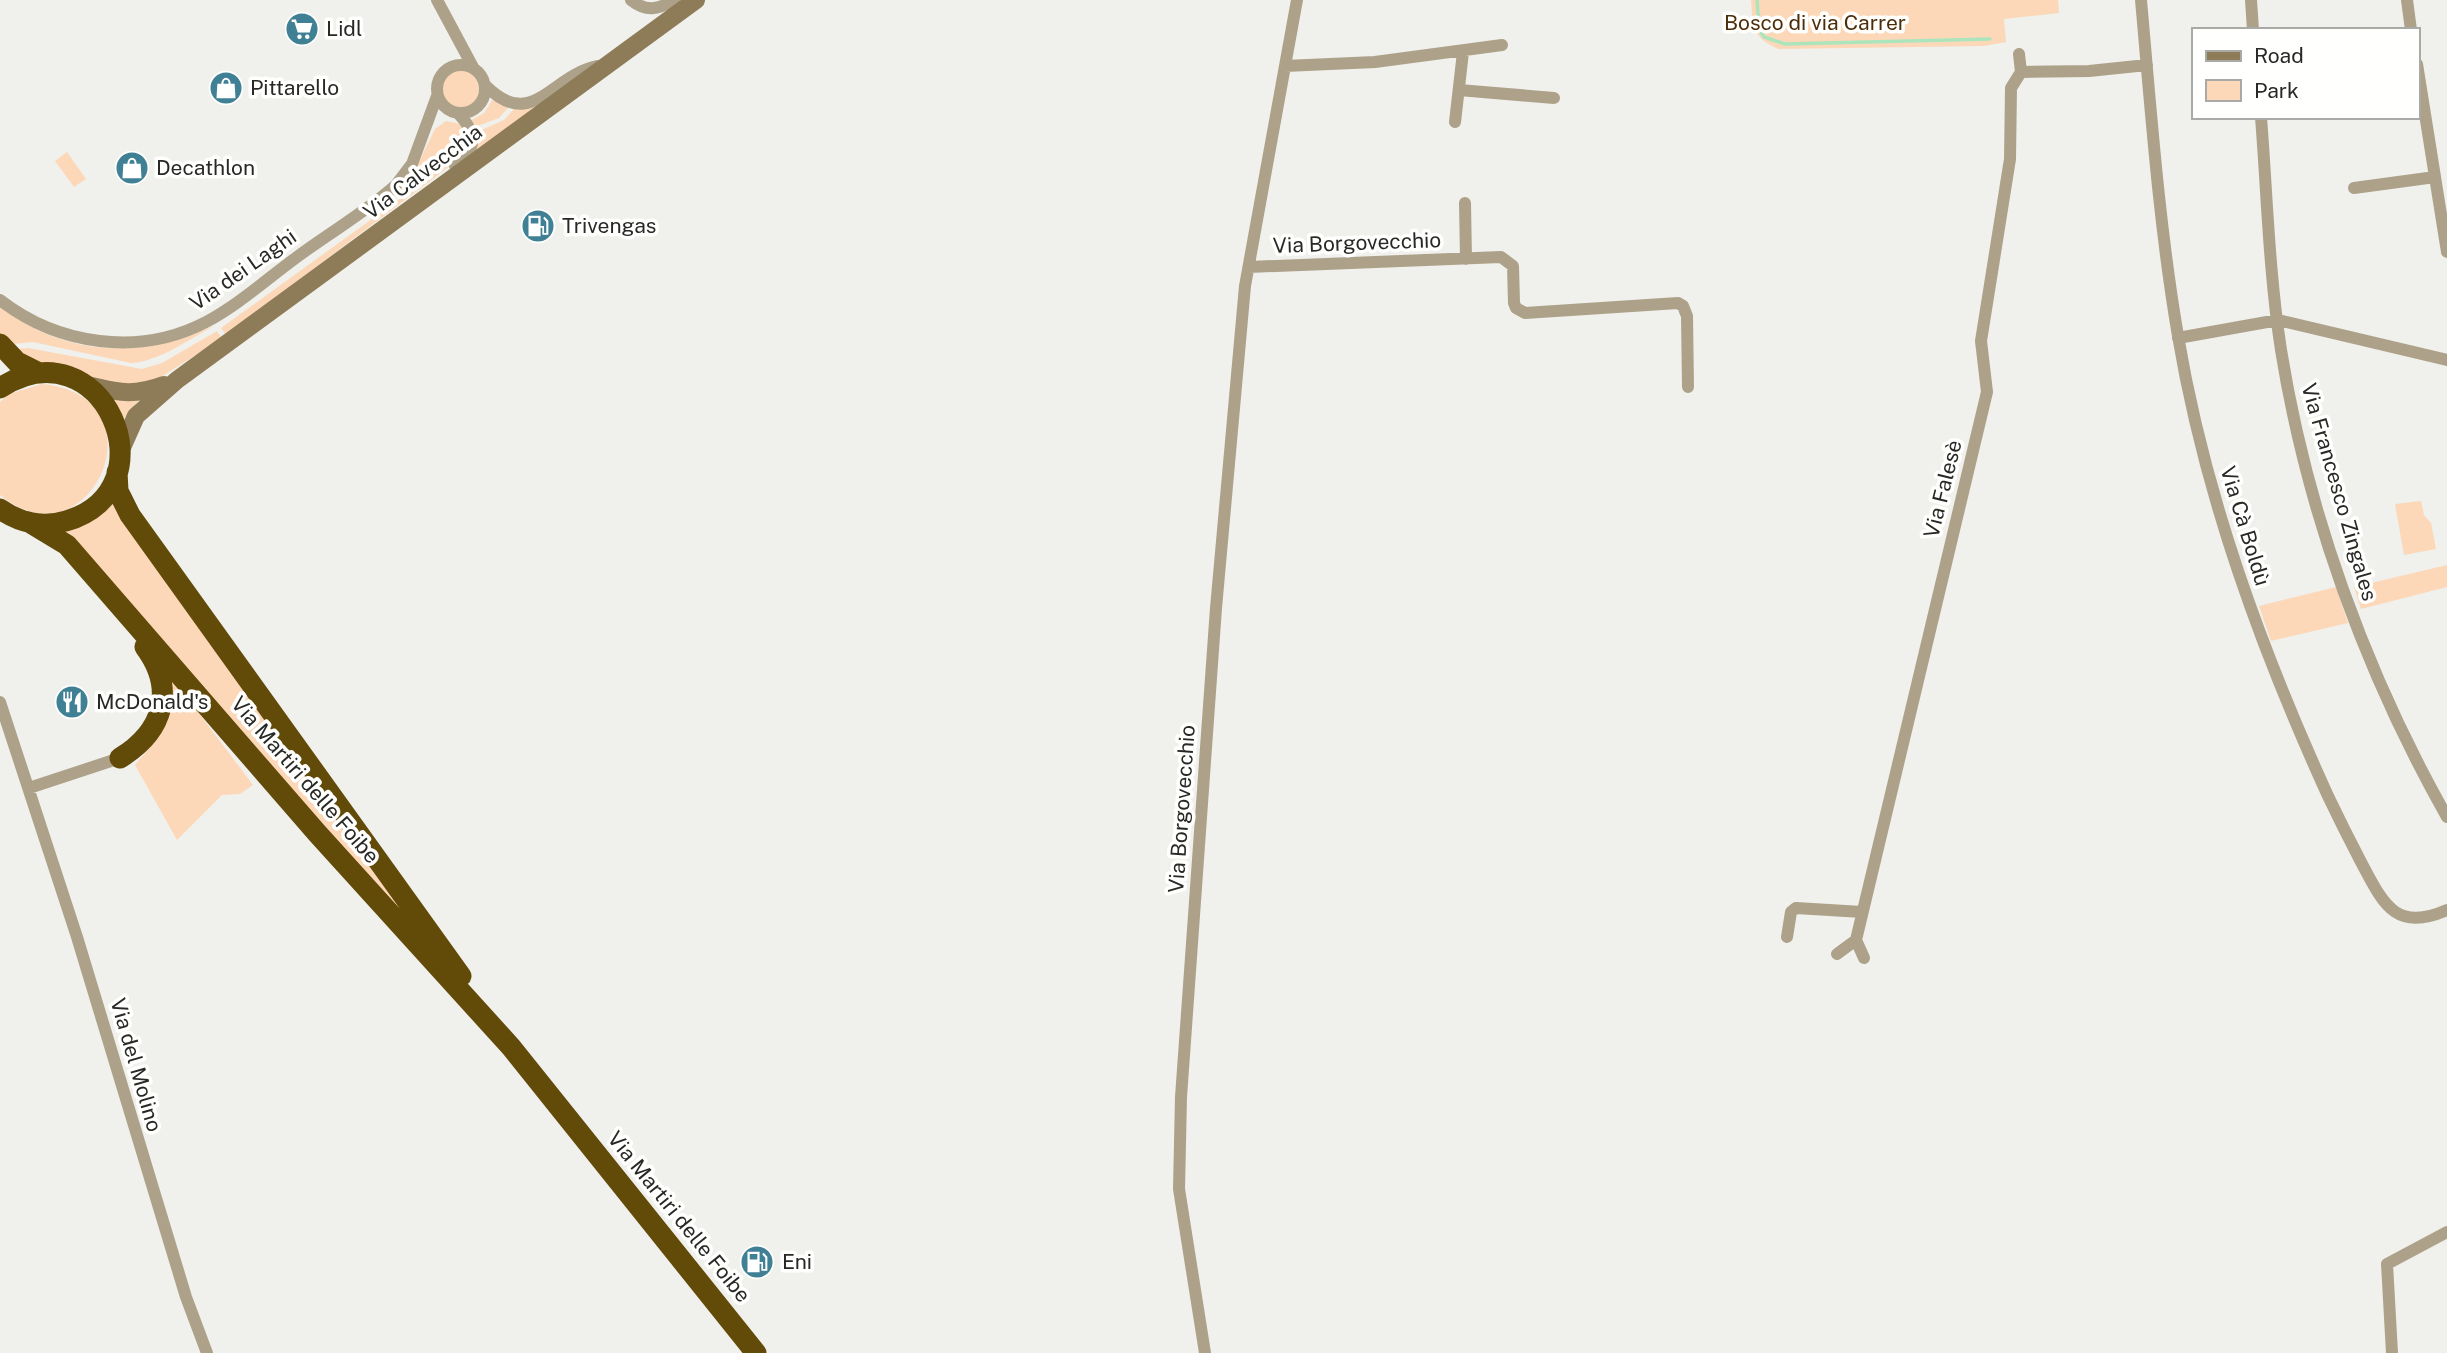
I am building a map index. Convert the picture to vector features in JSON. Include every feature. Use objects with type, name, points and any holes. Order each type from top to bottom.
[{"type":"highway","points":[[0,344],[17,362],[39,373]]},
{"type":"highway","points":[[0,388],[20,377],[39,373],[65,376],[83,384]]},
{"type":"highway","name":"Via Martiri delle Foibe","points":[[83,384],[99,397],[112,415],[118,432],[118,491],[130,515],[510,1047]]},
{"type":"highway","points":[[29,522],[55,523],[83,514],[103,497],[119,462]]},
{"type":"highway","name":"Via Martiri delle Foibe","points":[[0,509],[29,522],[67,545],[326,843],[510,1047],[756,1353]]},
{"type":"highway","points":[[120,758],[143,741],[153,728],[160,711],[163,687],[154,660],[127,622],[121,606]]},
{"type":"main road","name":"Via Calvecchia","points":[[119,462],[136,416],[177,380],[696,0]]},
{"type":"main road","name":"Via Calvecchia","points":[[83,384],[116,392],[143,393],[177,380]]},
{"type":"street","points":[[437,0],[474,69],[485,85],[506,103],[527,104],[581,72],[605,65]]},
{"type":"street","points":[[631,0],[643,8],[654,9],[674,0]]},
{"type":"street","name":"Via Borgovecchio","points":[[1205,1353],[1181,1214],[1177,1149],[1228,465],[1249,267],[1297,0]]},
{"type":"street","points":[[2021,72],[2090,71],[2147,65],[2141,0]]},
{"type":"street","points":[[2250,0],[2253,28]]},
{"type":"street","points":[[2407,0],[2411,28]]},
{"type":"street","points":[[350,255],[381,220],[471,152],[474,136],[455,113],[444,107],[437,96],[438,80],[454,51],[456,33]]},
{"type":"street","points":[[1284,66],[1375,62],[1502,45]]},
{"type":"street","points":[[1455,122],[1463,51]]},
{"type":"street","name":"Via Falesè","points":[[1856,940],[1987,392],[1981,341],[2010,159],[2011,88],[2021,72],[2020,54]]},
{"type":"street","points":[[446,69],[458,65],[474,69]]},
{"type":"street","name":"Via Cà Boldù","points":[[2147,65],[2163,233],[2178,338],[2212,488],[2244,590],[2289,711],[2344,830],[2381,900],[2391,910],[2404,916],[2423,919],[2447,910]]},
{"type":"street","points":[[2419,77],[2447,252]]},
{"type":"street","points":[[455,113],[478,106],[484,95],[485,85]]},
{"type":"street","points":[[1458,90],[1554,98]]},
{"type":"street","name":"Via dei Laghi","points":[[0,300],[28,320],[88,340],[147,341],[194,328],[247,294],[389,190],[412,164],[427,131],[437,96]]},
{"type":"street","name":"Via dei Laghi","points":[[427,131],[455,113]]},
{"type":"street","name":"Via Francesco Zingales","points":[[2261,119],[2278,320],[2286,377],[2312,486],[2336,565],[2378,676],[2411,750],[2447,817]]},
{"type":"street","points":[[2354,188],[2435,177]]},
{"type":"street","name":"Via Borgovecchio","points":[[1465,203],[1466,258]]},
{"type":"street","name":"Via Borgovecchio","points":[[1249,267],[1501,257],[1510,261],[1514,303],[1516,308],[1525,313],[1678,303],[1687,316],[1688,387]]},
{"type":"street","points":[[2178,338],[2278,320],[2447,360]]},
{"type":"street","name":"Via del Molino","points":[[0,702],[112,1049],[186,1297],[207,1353]]},
{"type":"street","points":[[29,788],[120,758]]},
{"type":"street","points":[[1787,937],[1791,912],[1796,908],[1862,912]]},
{"type":"street","points":[[1838,954],[1856,940],[1864,958]]},
{"type":"street","points":[[2392,1353],[2387,1264],[2447,1232]]},
{"type":"green space","name":"Bosco di via Carrer","points":[[1751,0],[2058,0],[2059,13],[2004,19],[2006,42],[1984,46],[1778,49],[1763,40],[1755,30]]},
{"type":"green space","points":[[460,70],[474,75],[479,89],[474,103],[460,108],[446,103],[441,89],[446,75]]},
{"type":"green space","points":[[554,94],[477,150],[477,132],[504,120],[514,109],[531,108]]},
{"type":"green space","points":[[493,99],[508,108],[499,118],[475,127],[470,121],[484,113]]},
{"type":"green space","points":[[446,121],[461,124],[468,132],[463,135],[463,146],[380,207],[415,170],[435,129]]},
{"type":"green space","points":[[67,152],[86,179],[74,187],[55,161]]},
{"type":"green space","points":[[462,154],[463,156],[226,335],[221,328]]},
{"type":"green space","points":[[0,307],[53,336],[104,348],[157,343],[214,326],[163,354],[131,363],[33,342],[13,344],[16,349],[28,348],[142,369],[162,363],[217,331],[222,338],[144,388],[130,389],[34,366],[0,339]]},
{"type":"green space","points":[[42,384],[80,395],[101,417],[108,444],[102,472],[86,496],[63,511],[33,512],[0,495],[0,402],[9,394]]},
{"type":"green space","points":[[112,399],[139,400],[123,420]]},
{"type":"green space","points":[[112,500],[406,917],[319,828],[64,530],[97,515]]},
{"type":"green space","points":[[2421,501],[2424,515],[2431,523],[2436,549],[2404,555],[2395,504]]},
{"type":"green space","points":[[2447,565],[2447,587],[2361,609],[2354,587]]},
{"type":"green space","points":[[2336,587],[2348,623],[2271,641],[2259,606]]},
{"type":"green space","points":[[167,671],[253,785],[240,794],[222,795],[177,840],[135,765],[152,745]]},
{"type":"waterway","points":[[1757,0],[1759,29],[1764,37],[1785,44],[1990,39]]},
{"type":"place","name":"Lidl","points":[[302,29]]},
{"type":"place","name":"Pittarello","points":[[226,88]]},
{"type":"place","name":"Decathlon","points":[[132,168]]},
{"type":"place","name":"Trivengas","points":[[538,226]]},
{"type":"place","name":"McDonald's","points":[[72,702]]},
{"type":"place","name":"Eni","points":[[757,1262]]}]
